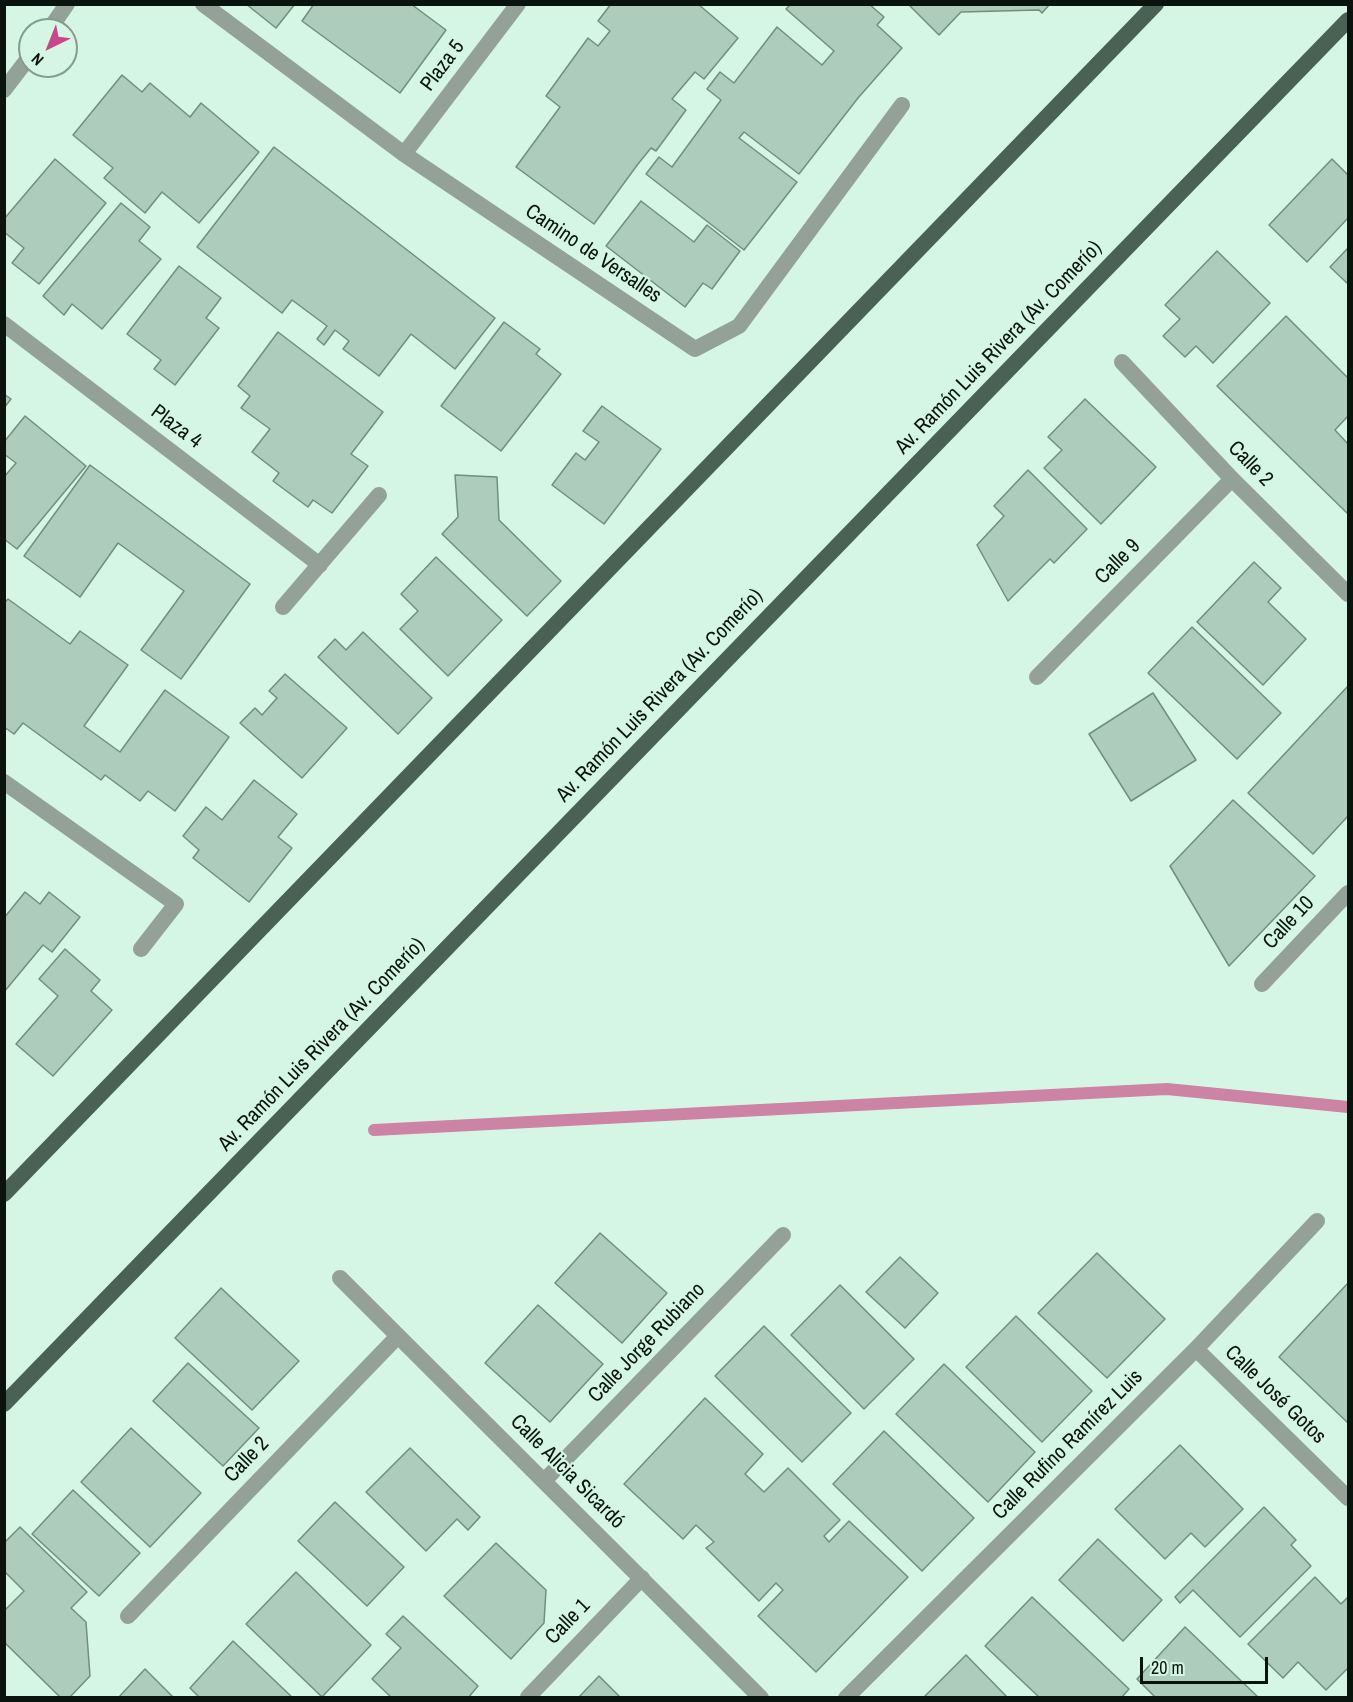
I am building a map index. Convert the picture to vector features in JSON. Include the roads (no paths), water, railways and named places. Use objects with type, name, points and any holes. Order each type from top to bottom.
[{"type":"main road","points":[[4,1194],[1156,4]]},
{"type":"main road","name":"Av. Ramón Luis Rivera (Av. Comerío)","points":[[4,1404],[1348,20]]},
{"type":"street","points":[[58,18],[68,4]]},
{"type":"street","name":"Camino de Versalles","points":[[203,4],[404,154],[694,350],[739,326],[902,105]]},
{"type":"street","name":"Plaza 5","points":[[404,154],[518,4]]},
{"type":"street","points":[[4,90],[18,72]]},
{"type":"street","name":"Plaza 4","points":[[4,324],[320,565]]},
{"type":"street","name":"Calle 2","points":[[1122,362],[1232,479],[1348,594]]},
{"type":"street","name":"Calle 9","points":[[1037,677],[1232,479]]},
{"type":"street","points":[[283,607],[379,495]]},
{"type":"street","points":[[4,782],[176,904],[141,950]]},
{"type":"street","name":"Calle 10","points":[[1262,984],[1348,893]]},
{"type":"street","name":"Calle Rufino Ramírez Luis","points":[[846,1698],[1196,1349],[1317,1221]]},
{"type":"street","name":"Calle Jorge Rubiano","points":[[544,1481],[783,1235]]},
{"type":"street","name":"Calle Alicia Sicardó","points":[[340,1278],[761,1698]]},
{"type":"street","name":"Calle 2","points":[[128,1616],[398,1336]]},
{"type":"street","name":"Calle José Gotos","points":[[1196,1349],[1348,1498]]},
{"type":"street","name":"Calle 1","points":[[528,1697],[642,1578]]},
{"type":"waterway","points":[[374,1130],[1167,1089],[1348,1107]]}]
